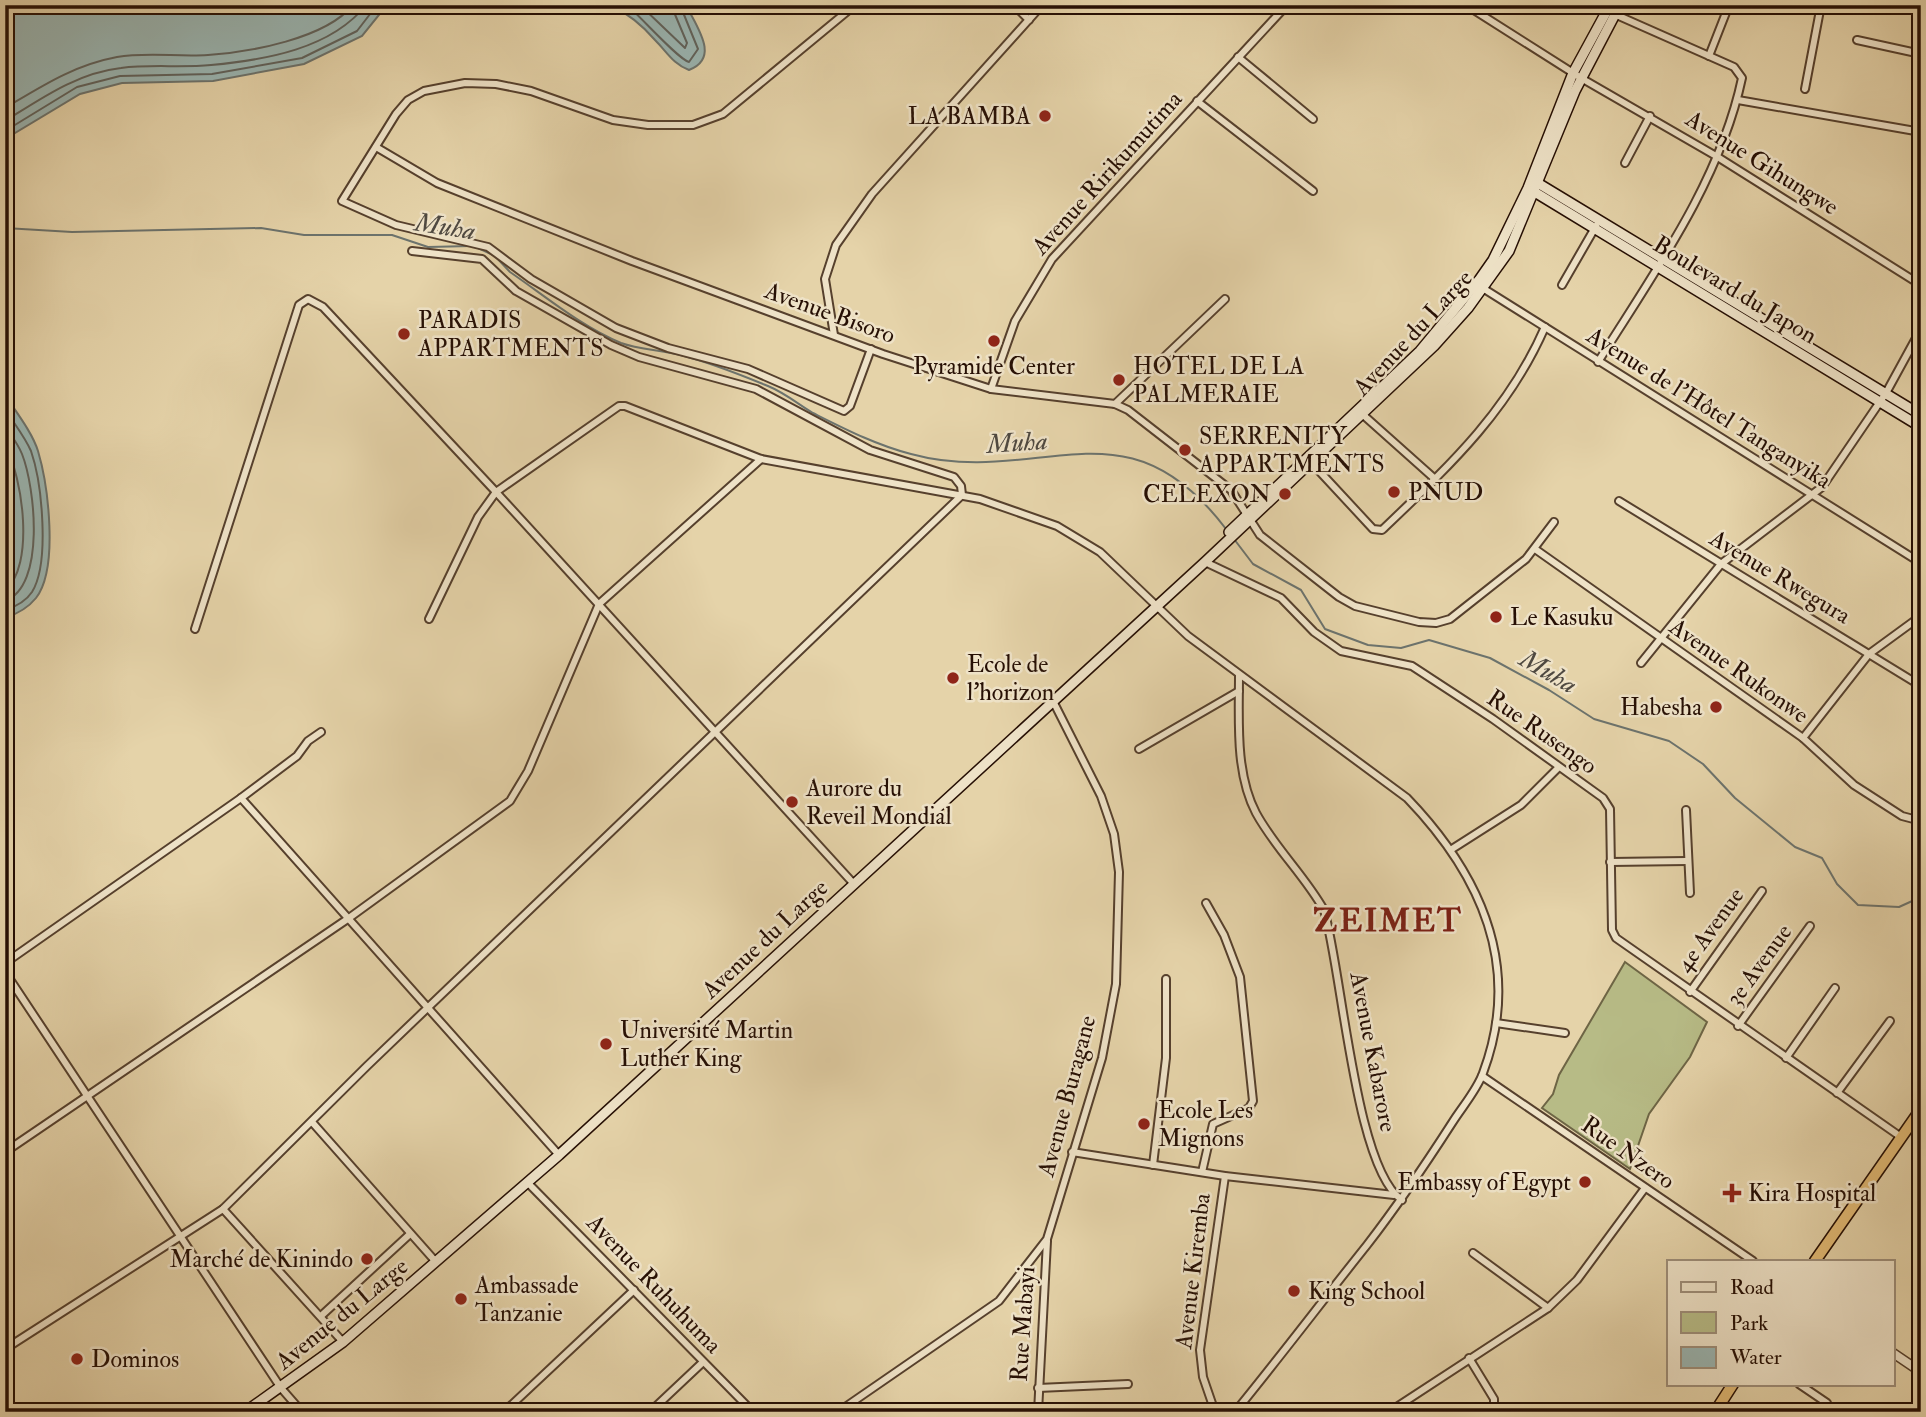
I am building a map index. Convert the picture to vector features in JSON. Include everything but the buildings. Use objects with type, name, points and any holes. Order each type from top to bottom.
[{"type":"highway","points":[[1816,1260],[1901,1137],[1917,1122],[1921,1109]]},
{"type":"highway","points":[[1715,1412],[1732,1386]]},
{"type":"main road","name":"Avenue du Large","points":[[246,1412],[343,1342],[559,1155],[1156,606],[1441,339],[1480,286],[1533,186],[1577,76],[1611,10],[1620,5]]},
{"type":"main road","name":"Boulevard du Japon","points":[[1533,186],[1767,319],[1883,397],[1921,426]]},
{"type":"main road","name":"Boulevard du Japon","points":[[1661,261],[1762,328],[1883,397],[1921,415]]},
{"type":"main road","points":[[1762,328],[1767,319]]},
{"type":"main road","name":"Avenue du Large","points":[[1172,590],[1205,562],[1222,543]]},
{"type":"street","points":[[855,5],[723,114],[701,123],[679,126],[624,122],[521,88],[465,83],[433,87],[411,99],[396,114],[343,195],[345,203],[396,225],[493,249],[531,279],[628,334],[748,369],[844,411],[849,408],[871,349]]},
{"type":"street","points":[[1014,5],[1029,20]]},
{"type":"street","points":[[834,335],[825,279],[836,244],[872,194],[1042,5]]},
{"type":"street","name":"Avenue Ririkumutima","points":[[991,389],[1015,321],[1052,259],[1287,5]]},
{"type":"street","name":"Avenue Gihungwe","points":[[1466,5],[1577,76],[1716,156],[1921,285]]},
{"type":"street","points":[[1709,56],[1729,5]]},
{"type":"street","points":[[1805,89],[1821,5]]},
{"type":"street","points":[[1598,362],[1661,261],[1716,156],[1738,100],[1742,78],[1740,71],[1611,10]]},
{"type":"street","points":[[1857,40],[1921,54]]},
{"type":"street","points":[[1238,57],[1313,119]]},
{"type":"street","points":[[1738,100],[1921,132]]},
{"type":"street","points":[[1197,101],[1313,191]]},
{"type":"street","points":[[1625,163],[1650,116]]},
{"type":"street","name":"Avenue Bisoro","points":[[376,147],[437,183],[632,261],[871,349],[991,389],[1115,404],[1150,425],[1231,490],[1260,535],[1339,597],[1364,609],[1419,622],[1436,623],[1464,611],[1535,549],[1554,522]]},
{"type":"street","points":[[1562,285],[1598,223]]},
{"type":"street","points":[[412,251],[482,259],[520,294],[605,342],[639,357],[756,389],[870,450],[954,477],[961,486],[962,495]]},
{"type":"street","name":"Avenue de l'Hôtel Tanganyika","points":[[1480,286],[1921,563]]},
{"type":"street","points":[[195,628],[299,304],[313,299],[496,492],[853,883]]},
{"type":"street","points":[[1115,404],[1225,299]]},
{"type":"street","points":[[1310,461],[1377,531],[1435,479],[1517,384],[1545,327]]},
{"type":"street","points":[[1641,663],[1721,564],[1814,496],[1883,397],[1921,329]]},
{"type":"street","points":[[429,618],[478,517],[496,492],[621,406],[761,459],[962,495],[999,505],[1082,538],[1124,573],[1188,636],[1407,798],[1452,849],[1474,887],[1489,927],[1495,955],[1496,1023],[1482,1076],[1402,1200],[1235,1412]]},
{"type":"street","points":[[1361,413],[1435,479]]},
{"type":"street","points":[[5,1152],[349,918],[512,799],[528,771],[599,604],[761,459]]},
{"type":"street","points":[[5,1349],[223,1209],[962,495]]},
{"type":"street","name":"Avenue Rwegura","points":[[1619,501],[1921,686]]},
{"type":"street","name":"Avenue Rukonwe","points":[[1535,549],[1803,738],[1854,785],[1902,816],[1921,821]]},
{"type":"street","name":"Rue Rusengo","points":[[1205,562],[1281,598],[1314,632],[1341,651],[1412,666],[1493,719],[1608,802],[1612,930],[1616,938],[1738,1026],[1901,1137]]},
{"type":"street","points":[[1803,738],[1869,654],[1921,616]]},
{"type":"street","name":"Avenue Kabarore","points":[[1240,676],[1242,764],[1249,798],[1257,816],[1312,888],[1324,910],[1360,1111],[1374,1153],[1394,1195]]},
{"type":"street","points":[[1139,749],[1239,691]]},
{"type":"street","name":"Avenue Buragane","points":[[838,1412],[999,1301],[1047,1239],[1102,1058],[1116,984],[1119,872],[1114,834],[1101,796],[1053,701]]},
{"type":"street","points":[[5,963],[242,798],[297,756],[307,743],[321,732]]},
{"type":"street","points":[[1452,849],[1521,805],[1558,768]]},
{"type":"street","points":[[242,798],[559,1155]]},
{"type":"street","points":[[1686,810],[1690,893]]},
{"type":"street","points":[[1610,862],[1687,861]]},
{"type":"street","name":"4e Avenue","points":[[1690,992],[1762,891]]},
{"type":"street","points":[[1202,1172],[1213,1124],[1249,1108],[1253,1101],[1240,977],[1224,935],[1206,903]]},
{"type":"street","name":"3e Avenue","points":[[1738,1026],[1810,926]]},
{"type":"street","points":[[5,972],[180,1239],[281,1388],[302,1412]]},
{"type":"street","points":[[1153,1165],[1166,1058],[1166,979]]},
{"type":"street","points":[[1786,1058],[1835,988]]},
{"type":"street","points":[[1837,1093],[1890,1021]]},
{"type":"street","points":[[1496,1023],[1564,1033]]},
{"type":"street","name":"Rue Nzero","points":[[1482,1076],[1752,1260]]},
{"type":"street","points":[[312,1122],[436,1262]]},
{"type":"street","points":[[1072,1152],[1225,1176],[1394,1195],[1402,1200]]},
{"type":"street","name":"Avenue Kiremba","points":[[1215,1412],[1203,1377],[1200,1350],[1225,1176]]},
{"type":"street","name":"Avenue Ruhuhuma","points":[[527,1182],[753,1412]]},
{"type":"street","points":[[1389,1412],[1548,1308],[1577,1280],[1645,1188]]},
{"type":"street","points":[[223,1209],[343,1342]]},
{"type":"street","points":[[321,1317],[410,1234]]},
{"type":"street","name":"Rue Mabayi","points":[[1038,1412],[1047,1239]]},
{"type":"street","points":[[1473,1253],[1548,1308]]},
{"type":"street","points":[[504,1412],[634,1290]]},
{"type":"street","points":[[1895,1354],[1921,1372]]},
{"type":"street","points":[[1469,1358],[1494,1399],[1494,1412]]},
{"type":"street","points":[[650,1412],[702,1363]]},
{"type":"street","points":[[1038,1388],[1128,1384]]},
{"type":"street","points":[[1802,1386],[1827,1403]]},
{"type":"green space","points":[[1625,962],[1707,1022],[1690,1057],[1649,1114],[1630,1169],[1542,1108],[1553,1094],[1559,1075]]},
{"type":"water","points":[[5,5],[387,5],[362,36],[304,64],[213,81],[122,83],[80,94],[5,139]]},
{"type":"water","points":[[610,5],[686,5],[703,41],[703,58],[689,70],[683,67],[640,25]]},
{"type":"water","points":[[5,395],[28,429],[38,451],[48,505],[49,547],[43,584],[36,598],[22,610],[5,618]]},
{"type":"waterway","name":"Muha","points":[[5,228],[72,232],[261,228],[304,235],[392,235],[428,247],[471,246]]},
{"type":"waterway","name":"Muha","points":[[476,247],[495,256],[510,272],[578,320],[606,336],[628,345],[705,362],[737,374],[774,389],[813,413],[885,446],[911,454],[957,462],[1000,462],[1078,454],[1115,455],[1152,465],[1188,488],[1226,529]]},
{"type":"waterway","name":"Muha","points":[[1234,539],[1253,564],[1301,590],[1325,629],[1368,645],[1401,648],[1429,640],[1490,658],[1549,690],[1594,719],[1669,741],[1703,764],[1735,798],[1795,847],[1822,858],[1837,884],[1858,905],[1899,907],[1921,897]]},
{"type":"place","name":"LA BAMBA","points":[[1045,116]]},
{"type":"place","name":"PARADIS APPARTMENTS","points":[[404,334]]},
{"type":"place","name":"Pyramide Center","points":[[994,341]]},
{"type":"place","name":"HOTEL DE LA PALMERAIE","points":[[1119,380]]},
{"type":"place","name":"SERRENITY APPARTMENTS","points":[[1185,450]]},
{"type":"place","name":"PNUD","points":[[1394,492]]},
{"type":"place","name":"CELEXON","points":[[1285,494]]},
{"type":"place","name":"Le Kasuku","points":[[1496,617]]},
{"type":"place","name":"Ecole de l'horizon","points":[[953,678]]},
{"type":"place","name":"Habesha","points":[[1716,707]]},
{"type":"place","name":"Aurore du Reveil Mondial","points":[[792,802]]},
{"type":"place","name":"Université Martin Luther King","points":[[606,1044]]},
{"type":"place","name":"Ecole Les Mignons","points":[[1144,1124]]},
{"type":"place","name":"Embassy of Egypt","points":[[1585,1182]]},
{"type":"place","name":"Kira Hospital","points":[[1732,1193]]},
{"type":"place","name":"Marché de Kinindo","points":[[367,1259]]},
{"type":"place","name":"King School","points":[[1294,1291]]},
{"type":"place","name":"Ambassade Tanzanie","points":[[461,1299]]},
{"type":"place","name":"Dominos","points":[[77,1359]]},
{"type":"district","name":"ZEIMET","points":[[1388,921]]}]
